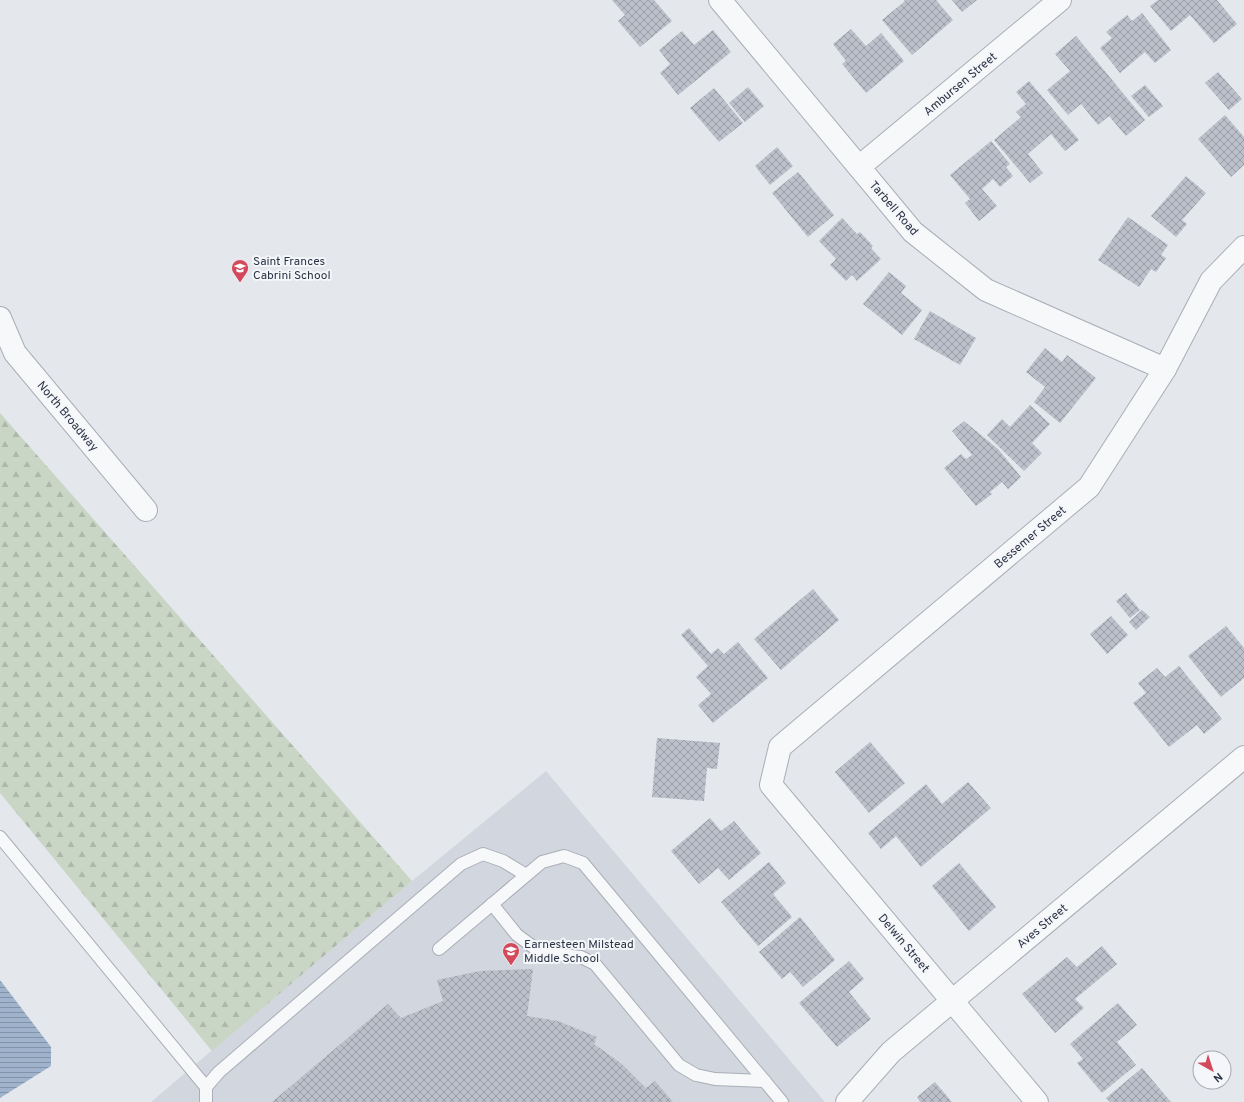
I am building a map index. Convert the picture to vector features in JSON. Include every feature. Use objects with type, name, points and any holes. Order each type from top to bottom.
[{"type":"street","name":"Tarbell Road","points":[[720,0],[913,232],[986,290],[1165,369]]},
{"type":"street","name":"Ambursen Street","points":[[860,167],[1060,0]]},
{"type":"street","name":"Bessemer Street","points":[[771,785],[780,747],[1089,487],[1165,369],[1211,280],[1244,246]]},
{"type":"street","name":"North Broadway","points":[[0,318],[15,353],[146,510]]},
{"type":"street","name":"Aves Street","points":[[847,1102],[891,1052],[1244,757]]},
{"type":"street","name":"Delwin Street","points":[[771,785],[1037,1102]]},
{"type":"lane","points":[[0,837],[206,1087],[206,1102]]},
{"type":"lane","points":[[206,1087],[219,1072],[461,864],[483,854],[503,861],[526,875]]},
{"type":"lane","points":[[438,949],[542,862],[564,856],[583,863],[782,1102]]},
{"type":"lane","points":[[492,904],[518,935],[536,949],[552,954],[581,956],[595,964],[679,1065],[696,1075],[715,1079],[765,1081]]},
{"type":"shaded area","name":"Earnesteen Milstead Middle School","points":[[546,771],[825,1102],[151,1102],[412,881]]},
{"type":"green space","points":[[0,413],[412,881],[212,1051],[0,793]]},
{"type":"water","points":[[0,980],[51,1047],[51,1066],[0,1098]]},
{"type":"building","points":[[612,0],[654,0],[672,21],[640,47],[618,21],[625,15]]},
{"type":"building","points":[[904,0],[936,0],[953,20],[912,55],[882,20],[905,1]]},
{"type":"building","points":[[952,0],[977,0],[962,12]]},
{"type":"building","points":[[1158,0],[1217,0],[1237,24],[1214,43],[1190,15],[1171,31],[1150,6]]},
{"type":"building","points":[[1142,13],[1171,50],[1155,63],[1145,52],[1120,73],[1100,48],[1112,38],[1106,32],[1127,15],[1132,21]]},
{"type":"building","points":[[851,29],[866,46],[881,33],[904,61],[866,93],[842,64],[846,61],[833,44]]},
{"type":"building","points":[[713,30],[731,52],[678,95],[660,73],[670,64],[659,50],[682,31],[694,45]]},
{"type":"building","points":[[1076,36],[1145,120],[1126,136],[1109,116],[1098,125],[1081,104],[1068,115],[1047,90],[1070,71],[1055,54]]},
{"type":"building","points":[[1218,72],[1242,99],[1229,110],[1205,83]]},
{"type":"building","points":[[1029,81],[1079,140],[1065,151],[1051,134],[1028,154],[1043,173],[1030,183],[994,140],[1021,117],[1016,112],[1026,104],[1016,92]]},
{"type":"building","points":[[1145,85],[1163,106],[1149,117],[1131,96]]},
{"type":"building","points":[[748,87],[764,106],[745,122],[729,103]]},
{"type":"building","points":[[714,88],[743,123],[719,142],[690,108]]},
{"type":"building","points":[[1225,115],[1244,137],[1244,165],[1231,177],[1198,139]]},
{"type":"building","points":[[991,141],[1010,164],[1006,167],[1013,176],[1000,187],[993,179],[982,189],[997,206],[979,221],[965,203],[970,199],[950,175]]},
{"type":"building","points":[[777,147],[793,166],[770,185],[755,166]]},
{"type":"building","points":[[798,172],[834,215],[808,237],[772,193]]},
{"type":"building","points":[[1186,176],[1206,193],[1182,220],[1187,224],[1176,237],[1151,216]]},
{"type":"building","points":[[1128,217],[1168,245],[1161,255],[1166,258],[1156,272],[1151,269],[1139,287],[1098,260]]},
{"type":"building","points":[[842,218],[857,234],[860,232],[873,246],[871,248],[881,259],[857,281],[852,275],[846,281],[830,265],[836,259],[819,241]]},
{"type":"building","points":[[889,272],[906,286],[901,293],[922,310],[902,335],[863,304]]},
{"type":"building","points":[[930,311],[976,338],[960,365],[914,339]]},
{"type":"building","points":[[1045,348],[1062,362],[1067,355],[1096,378],[1060,423],[1034,402],[1045,387],[1026,372]]},
{"type":"building","points":[[1030,405],[1050,424],[1032,443],[1042,453],[1024,471],[987,435],[1002,419],[1010,427]]},
{"type":"building","points":[[964,421],[998,449],[1021,477],[1008,489],[1002,482],[990,492],[992,494],[976,506],[944,468],[961,454],[966,459],[972,455],[952,431]]},
{"type":"building","points":[[813,589],[839,620],[781,670],[754,639]]},
{"type":"building","points":[[1126,593],[1140,610],[1130,618],[1116,601]]},
{"type":"building","points":[[1142,610],[1150,617],[1136,630],[1129,622]]},
{"type":"building","points":[[1111,616],[1128,635],[1107,654],[1090,634]]},
{"type":"building","points":[[1226,626],[1244,648],[1244,678],[1221,697],[1188,656]]},
{"type":"building","points":[[689,628],[711,654],[718,648],[724,654],[738,642],[768,678],[713,723],[698,705],[711,694],[696,677],[708,666],[681,635]]},
{"type":"building","points":[[1179,666],[1222,719],[1204,734],[1197,725],[1169,747],[1133,703],[1146,693],[1138,683],[1157,668],[1165,677]]},
{"type":"building","points":[[657,738],[720,743],[717,769],[707,768],[704,801],[652,797]]},
{"type":"building","points":[[870,742],[905,783],[869,813],[835,772]]},
{"type":"building","points":[[968,782],[991,808],[921,867],[896,836],[881,849],[868,833],[926,784],[942,804]]},
{"type":"building","points":[[710,818],[721,831],[734,821],[761,853],[729,880],[718,868],[699,884],[671,851]]},
{"type":"building","points":[[769,862],[786,883],[773,894],[792,917],[758,946],[721,902]]},
{"type":"building","points":[[959,863],[996,907],[969,931],[932,886]]},
{"type":"building","points":[[800,917],[835,960],[803,987],[790,972],[782,979],[759,952]]},
{"type":"building","points":[[1102,946],[1117,964],[1075,999],[1084,1008],[1055,1033],[1022,994],[1067,957],[1077,967]]},
{"type":"building","points":[[849,961],[864,979],[849,992],[871,1019],[837,1047],[799,1003]]},
{"type":"building","points":[[533,969],[527,1016],[558,1021],[597,1037],[594,1044],[622,1064],[646,1088],[655,1081],[673,1102],[272,1102],[388,1004],[401,1018],[443,1001],[437,980],[480,971]]},
{"type":"building","points":[[1118,1003],[1137,1025],[1117,1042],[1136,1065],[1102,1093],[1077,1063],[1083,1059],[1070,1044]]},
{"type":"building","points":[[1142,1068],[1171,1102],[1110,1102],[1106,1098]]},
{"type":"building","points":[[935,1082],[952,1102],[920,1102],[917,1097]]},
{"type":"place","name":"Saint Frances Cabrini School","points":[[240,283]]},
{"type":"place","name":"Earnesteen Milstead Middle School","points":[[511,966]]}]
